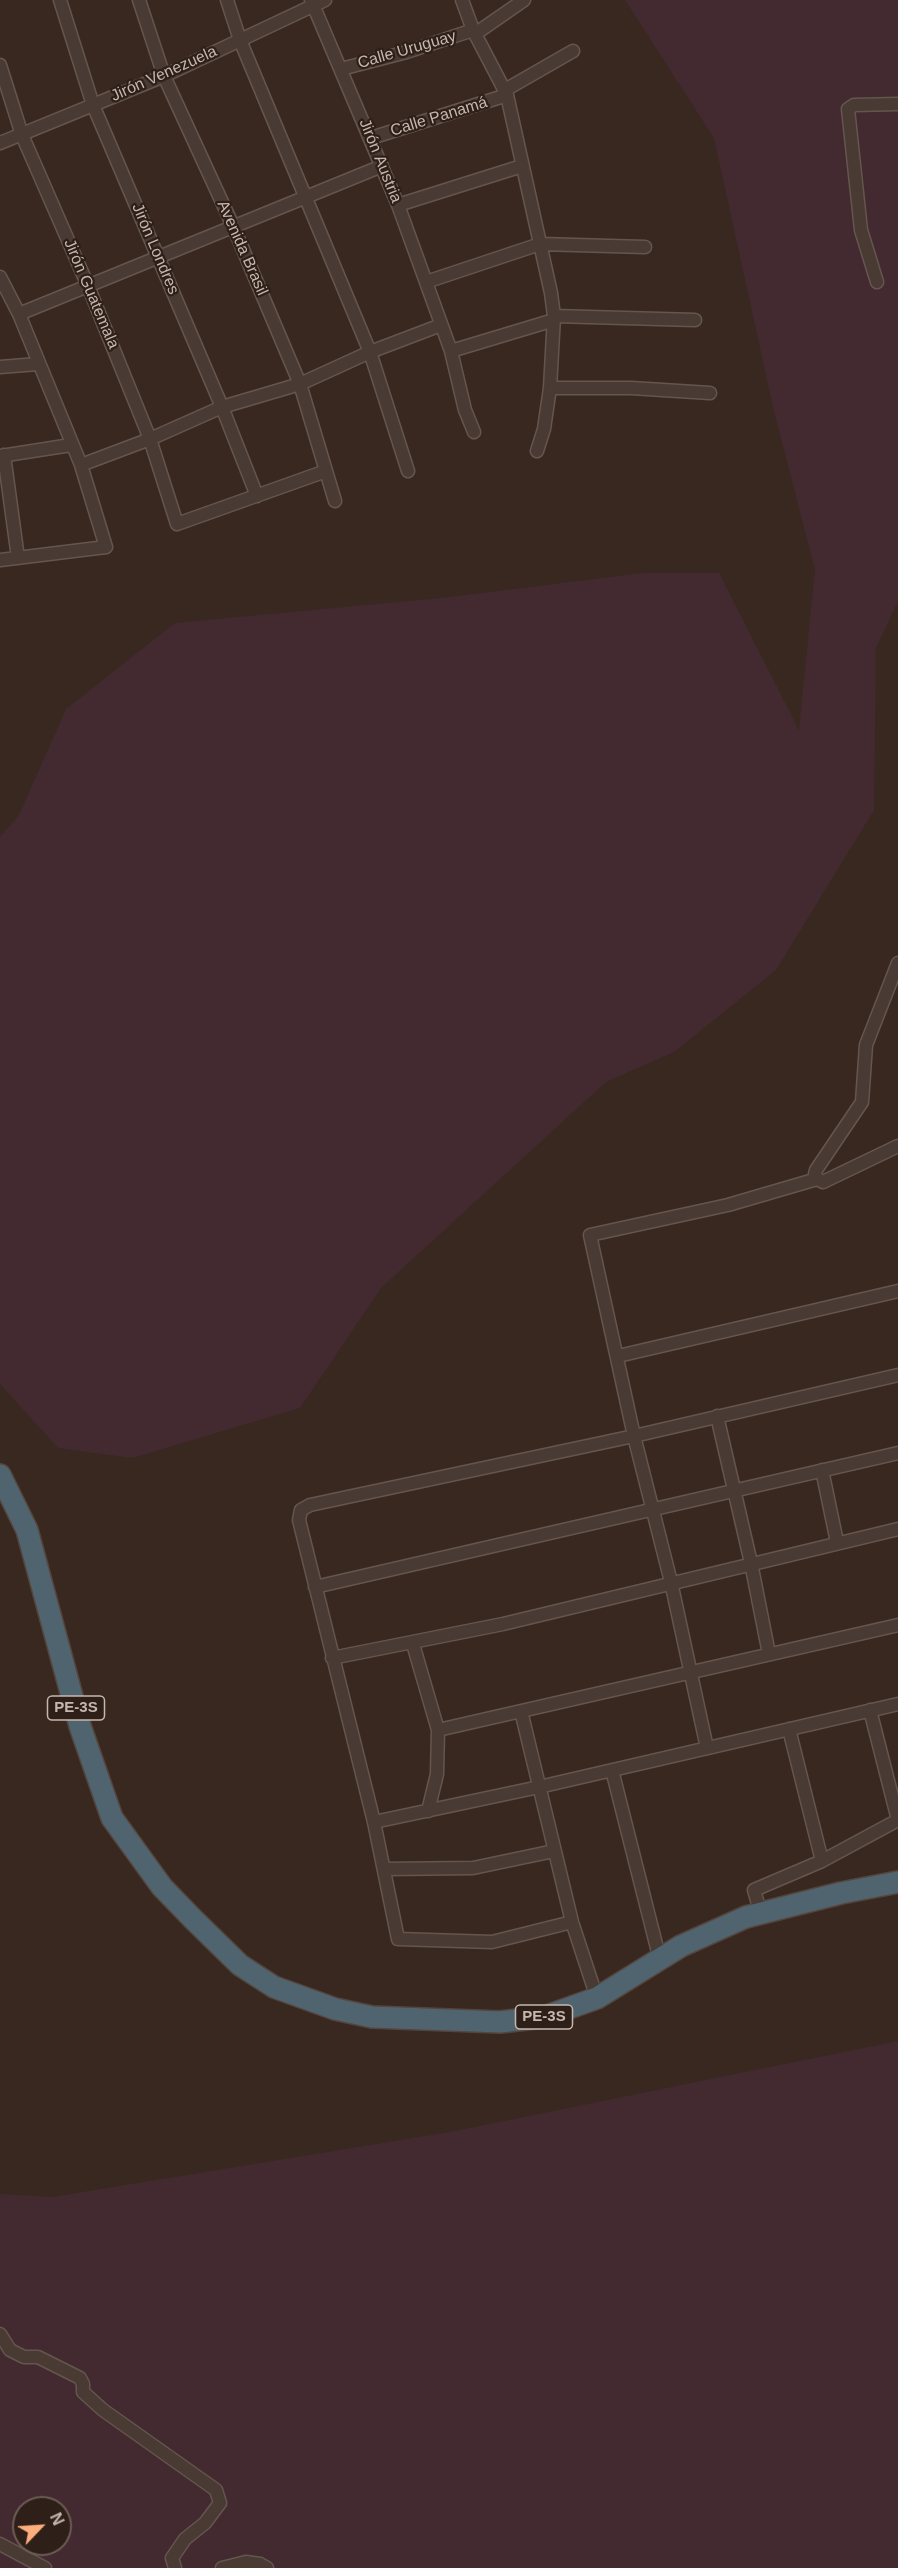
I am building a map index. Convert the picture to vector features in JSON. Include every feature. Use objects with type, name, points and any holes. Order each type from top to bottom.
[{"type":"highway","name":"PE-3S","points":[[0,1474],[27,1530],[80,1726],[112,1818],[162,1887],[240,1965],[274,1987],[335,2009],[372,2017],[500,2022],[544,2017],[597,1998],[692,1941],[746,1917],[841,1893],[898,1882]]},
{"type":"street","name":"Jirón Londres","points":[[60,0],[93,105],[222,407],[256,496]]},
{"type":"street","name":"Avenida Brasil","points":[[139,0],[164,76],[233,226],[300,384],[335,501]]},
{"type":"street","points":[[227,0],[240,40],[370,352],[408,471]]},
{"type":"street","name":"Jirón Venezuela","points":[[0,143],[164,76],[312,3],[325,0]]},
{"type":"street","points":[[462,0],[474,32],[506,92],[551,293],[554,318],[550,388],[544,429],[537,451]]},
{"type":"street","name":"Calle Uruguay","points":[[341,69],[474,32],[524,0]]},
{"type":"street","name":"Jirón Austria","points":[[312,3],[398,205],[451,351],[465,410],[474,432]]},
{"type":"street","name":"Calle Panamá","points":[[371,138],[506,92],[573,51]]},
{"type":"street","name":"Jirón Guatemala","points":[[0,65],[22,135],[88,286],[150,439],[177,524],[256,496]]},
{"type":"street","points":[[877,282],[861,230],[848,109],[854,105],[898,104]]},
{"type":"street","points":[[19,314],[382,166]]},
{"type":"street","points":[[398,205],[522,166]]},
{"type":"street","points":[[426,282],[540,244],[645,247]]},
{"type":"street","points":[[0,277],[19,314],[71,446],[81,465],[106,547],[0,560]]},
{"type":"street","points":[[451,351],[554,318],[695,320]]},
{"type":"street","points":[[81,465],[150,439],[222,407],[300,384],[370,352],[441,325]]},
{"type":"street","points":[[0,367],[38,364]]},
{"type":"street","points":[[550,388],[631,388],[710,393]]},
{"type":"street","points":[[18,558],[2,455],[71,446]]},
{"type":"street","points":[[256,496],[326,471]]},
{"type":"street","points":[[817,1179],[816,1170],[861,1102],[866,1045],[898,966]]},
{"type":"street","points":[[707,1748],[671,1582],[634,1436],[590,1235],[728,1205],[817,1179],[823,1182],[898,1146]]},
{"type":"street","points":[[618,1356],[898,1291]]},
{"type":"street","points":[[572,1922],[492,1942],[398,1939],[374,1822],[299,1520],[301,1510],[310,1505],[634,1436],[898,1375]]},
{"type":"street","points":[[717,1416],[751,1563],[769,1654]]},
{"type":"street","points":[[315,1587],[898,1453]]},
{"type":"street","points":[[822,1470],[837,1542]]},
{"type":"street","points":[[332,1658],[413,1644],[503,1624],[898,1529]]},
{"type":"street","points":[[438,1730],[898,1624]]},
{"type":"street","points":[[413,1644],[438,1730],[437,1774],[428,1811]]},
{"type":"street","points":[[374,1822],[539,1787],[898,1704]]},
{"type":"street","points":[[761,1914],[754,1890],[822,1862],[898,1820],[870,1710]]},
{"type":"street","points":[[521,1711],[572,1922],[597,1998]]},
{"type":"street","points":[[789,1729],[822,1862]]},
{"type":"street","points":[[612,1770],[660,1960]]},
{"type":"street","points":[[384,1869],[473,1868],[554,1851]]},
{"type":"street","points":[[0,2334],[10,2350],[24,2357],[38,2357],[80,2378],[83,2392],[103,2410],[216,2490],[220,2503],[205,2523],[185,2539],[172,2558],[175,2568]]},
{"type":"street","points":[[0,2544],[45,2568]]},
{"type":"street","points":[[222,2568],[246,2562],[260,2564],[267,2568]]},
{"type":"shaded area","points":[[625,0],[898,0],[898,601],[876,648],[874,810],[776,970],[674,1052],[606,1082],[381,1288],[300,1408],[132,1458],[58,1448],[0,1384],[0,837],[19,815],[66,709],[175,623],[441,598],[644,573],[719,573],[799,730],[815,570],[773,407],[714,138]]},
{"type":"shaded area","points":[[898,2041],[898,2568],[0,2568],[0,2194],[52,2197],[450,2132]]}]
